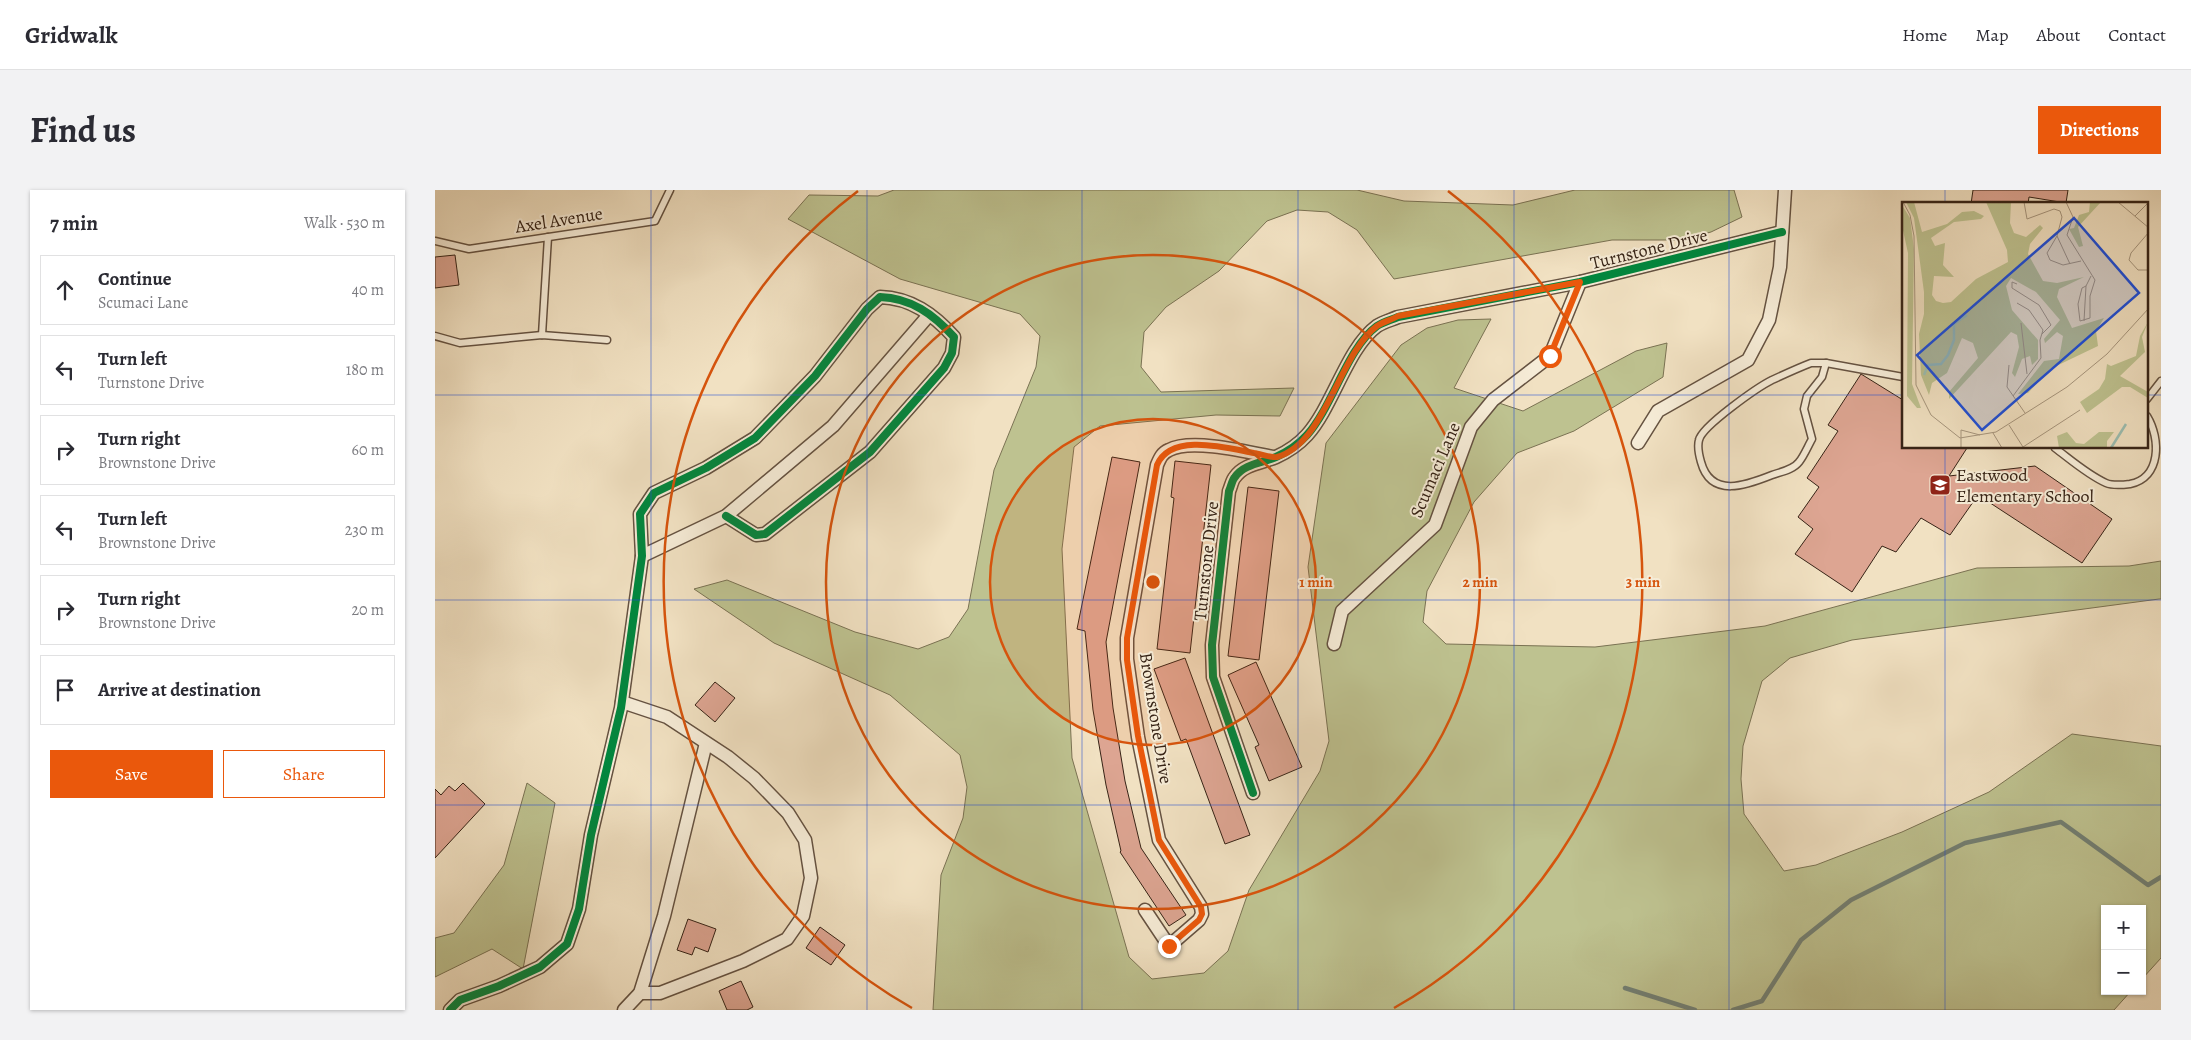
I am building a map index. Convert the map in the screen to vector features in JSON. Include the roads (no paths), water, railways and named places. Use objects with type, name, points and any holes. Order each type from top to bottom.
[{"type":"street","points":[[1638,443],[1658,411],[1748,360],[1769,320],[1780,267],[1785,190]]},
{"type":"street","name":"Turnstone Drive","points":[[1253,793],[1213,676],[1212,645],[1229,491],[1234,477],[1246,468],[1276,457],[1292,448],[1307,435],[1341,381],[1352,357],[1377,326],[1398,316],[1580,282],[1782,232]]},
{"type":"street","name":"Scumaci Lane","points":[[1334,644],[1342,611],[1435,525],[1471,427],[1493,400],[1550,356],[1580,282]]},
{"type":"street","points":[[449,1010],[460,1000],[499,986],[540,967],[567,944],[579,909],[591,835],[622,702],[642,556],[640,514],[654,493],[706,468],[755,438],[815,376],[867,309],[880,298],[898,298],[942,324],[954,337],[953,353],[944,368],[870,452],[765,534],[756,535],[727,516]]},
{"type":"street","points":[[642,556],[727,516],[833,426],[929,315]]},
{"type":"street","name":"Brownstone Drive","points":[[1145,910],[1169,946],[1199,920],[1202,914],[1201,907],[1159,840],[1138,736],[1127,660],[1127,638],[1157,465],[1161,456],[1170,449],[1185,446],[1205,446],[1276,457]]},
{"type":"street","points":[[622,702],[667,717],[754,778],[788,813],[805,840],[811,878],[803,916],[787,939],[743,961],[660,993],[640,993]]},
{"type":"street","points":[[623,1010],[640,993],[664,916],[706,743]]},
{"type":"lane","name":"Axel Avenue","points":[[435,241],[469,249],[655,220],[670,190]]},
{"type":"lane","points":[[543,335],[548,237]]},
{"type":"lane","points":[[435,336],[460,343],[543,335],[607,340]]},
{"type":"lane","points":[[1827,362],[1822,377],[1807,396],[1804,408],[1812,439],[1799,463],[1788,470],[1740,486],[1728,487],[1715,482],[1707,476],[1698,451],[1699,440],[1713,422],[1771,380],[1811,363],[1827,362],[1902,377]]},
{"type":"lane","points":[[2149,397],[2161,382]]},
{"type":"lane","points":[[2056,449],[2107,483],[2121,485],[2142,480],[2151,474],[2160,453],[2156,433],[2149,420]]},
{"type":"waterway","points":[[1733,1010],[1762,1001],[1801,940],[1851,900],[1965,843],[2061,822],[2148,885],[2161,877]]},
{"type":"waterway","points":[[1625,988],[1695,1010]]},
{"type":"place","name":"Eastwood Elementary School","points":[[1940,485]]}]
